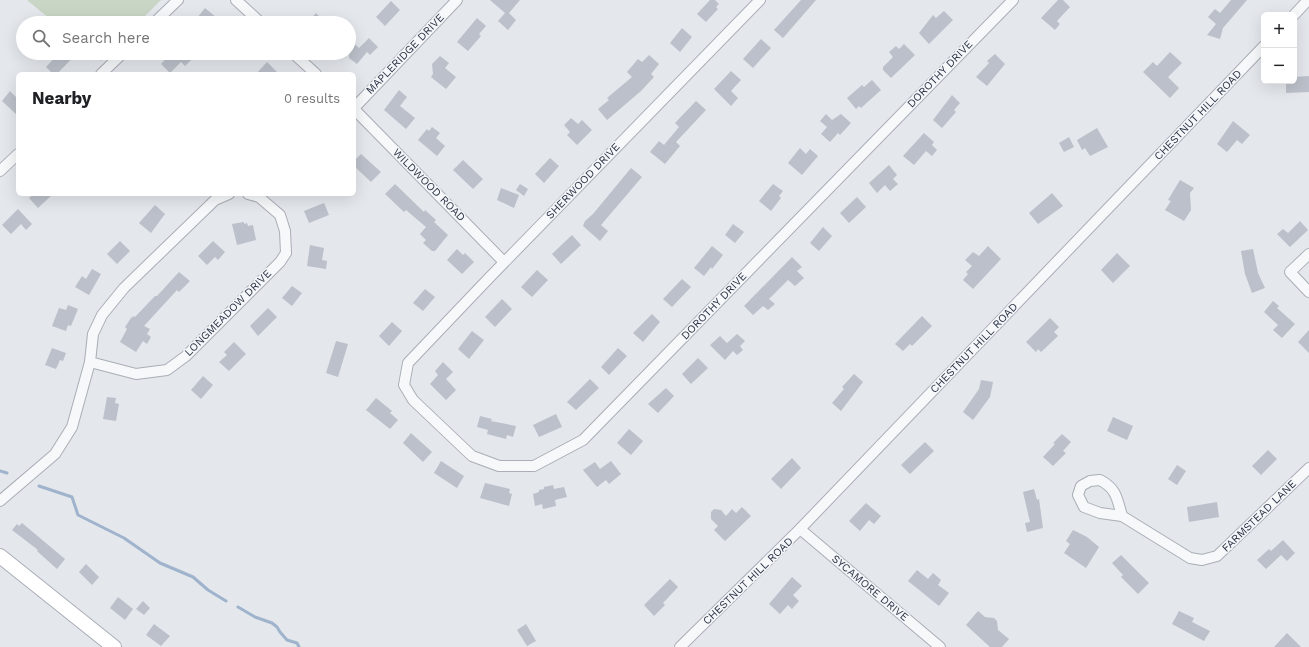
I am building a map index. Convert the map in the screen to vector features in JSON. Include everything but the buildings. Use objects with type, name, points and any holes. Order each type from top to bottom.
[{"type":"main road","points":[[0,556],[114,647]]},
{"type":"street","points":[[161,16],[178,0]]},
{"type":"street","points":[[236,0],[253,16]]},
{"type":"street","name":"MAPLERIDGE DRIVE","points":[[356,106],[457,0]]},
{"type":"street","name":"SHERWOOD DRIVE","points":[[408,363],[504,262],[760,0]]},
{"type":"street","name":"DOROTHY DRIVE","points":[[408,363],[404,385],[413,400],[472,456],[499,466],[534,466],[583,440],[1013,0]]},
{"type":"street","points":[[1297,12],[1309,0]]},
{"type":"street","name":"CHESTNUT HILL ROAD","points":[[680,647],[800,529],[1262,48]]},
{"type":"street","points":[[103,72],[116,60]]},
{"type":"street","points":[[301,60],[314,72]]},
{"type":"street","name":"WILDWOOD ROAD","points":[[356,110],[504,262]]},
{"type":"street","points":[[0,171],[16,156]]},
{"type":"street","points":[[0,501],[55,454],[72,427],[90,362],[93,334],[102,315],[115,299],[215,200],[224,196]]},
{"type":"street","name":"LONGMEADOW DRIVE","points":[[90,362],[136,374],[167,370],[186,356],[280,262],[286,253],[285,231],[280,215],[259,197],[255,196]]},
{"type":"street","points":[[1309,254],[1290,272],[1309,292]]},
{"type":"street","name":"FARMSTEAD LANE","points":[[1122,516],[1116,492],[1109,485],[1100,480],[1090,481],[1080,486],[1078,495],[1084,507],[1100,513],[1122,516],[1190,558],[1202,560],[1217,556],[1309,468]]},
{"type":"street","name":"SYCAMORE DRIVE","points":[[800,529],[940,647]]},
{"type":"green space","points":[[27,0],[161,0],[145,16],[46,16]]},
{"type":"waterway","points":[[0,471],[7,473]]},
{"type":"waterway","points":[[39,486],[72,497],[78,515],[124,538],[160,563],[193,577],[208,590],[226,601]]},
{"type":"waterway","points":[[238,607],[255,617],[272,623],[287,640],[297,643],[299,647]]}]
